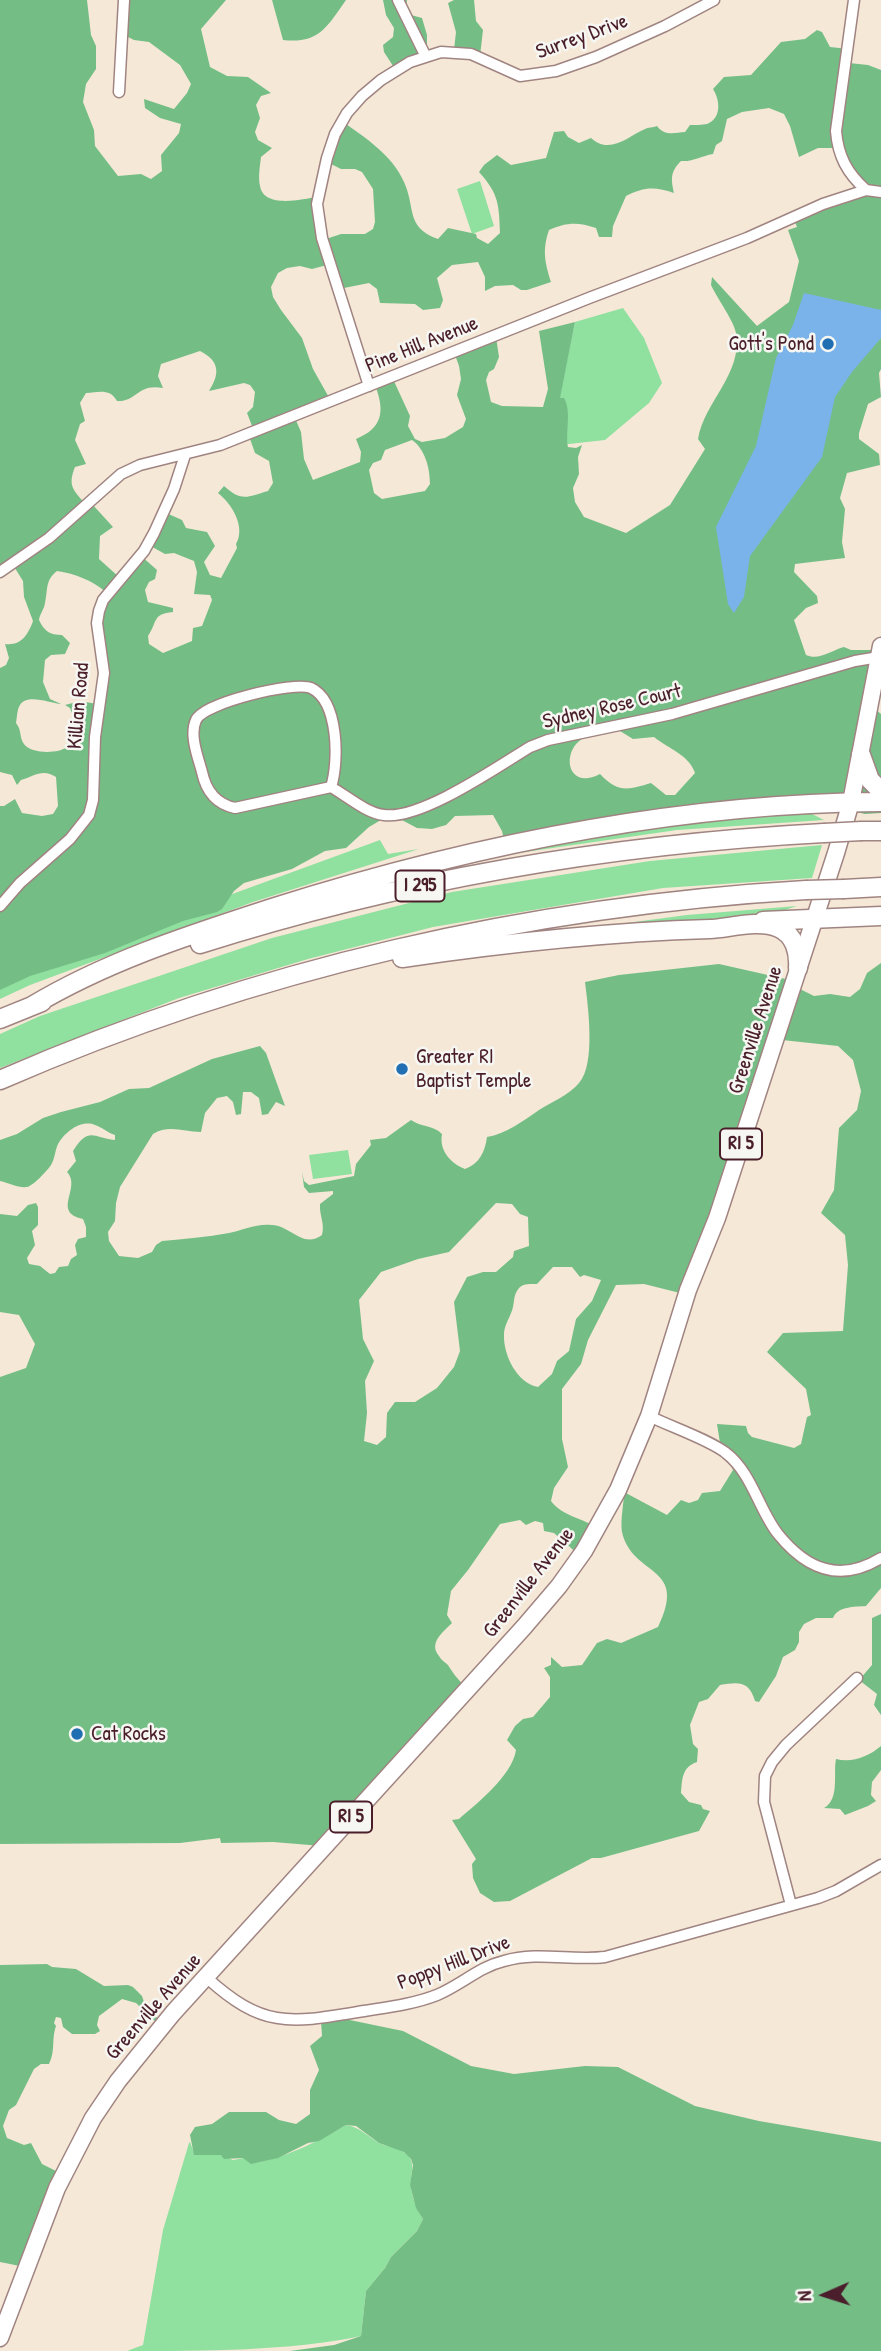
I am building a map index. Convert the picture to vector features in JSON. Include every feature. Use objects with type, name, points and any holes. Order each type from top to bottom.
[{"type":"highway","points":[[860,755],[870,780],[881,791]]},
{"type":"highway","points":[[32,1006],[87,975],[166,944],[329,891],[424,865],[524,842],[701,814],[881,802]]},
{"type":"highway","name":"I 295","points":[[0,1019],[120,972],[210,941],[396,891],[519,867],[611,853],[715,841],[881,831]]},
{"type":"highway","points":[[0,1080],[159,1018],[325,966],[453,936],[578,914],[682,900],[881,887]]},
{"type":"highway","points":[[325,966],[378,962],[507,944],[815,917],[881,916]]},
{"type":"highway","points":[[683,929],[762,925],[778,928],[788,934],[794,943],[798,968]]},
{"type":"main road","name":"Greenville Avenue","points":[[0,2338],[57,2188],[93,2118],[146,2045],[559,1586],[584,1551],[618,1490],[649,1416],[691,1280],[717,1218],[851,802],[880,651]]},
{"type":"street","points":[[119,92],[124,0]]},
{"type":"street","points":[[398,0],[425,55]]},
{"type":"street","name":"Surrey Drive","points":[[369,386],[322,238],[317,204],[335,134],[350,110],[381,80],[425,55],[441,52],[471,54],[520,76],[542,74],[596,57],[714,0]]},
{"type":"street","points":[[854,0],[836,131],[837,144],[846,168],[866,190]]},
{"type":"street","name":"Pine Hill Avenue","points":[[0,572],[50,538],[121,474],[140,465],[220,445],[735,242],[823,204],[866,190],[881,192]]},
{"type":"street","name":"Killian Road","points":[[0,906],[20,883],[70,839],[89,815],[93,800],[94,737],[104,673],[97,623],[99,611],[109,592],[144,551],[154,533],[185,455]]},
{"type":"street","name":"Sydney Rose Court","points":[[331,787],[381,815],[409,814],[424,809],[530,747],[548,740],[672,714],[855,661],[880,651]]},
{"type":"street","points":[[301,686],[313,689],[322,698],[334,729],[336,772],[331,787],[235,808],[221,806],[210,793],[203,777],[194,743],[197,717],[204,710],[282,688],[301,686]]},
{"type":"street","points":[[649,1416],[726,1452],[739,1465],[778,1534],[806,1560],[828,1572],[845,1572],[881,1558]]},
{"type":"street","points":[[791,1905],[764,1802],[765,1776],[786,1745],[857,1678]]},
{"type":"street","name":"Poppy Hill Drive","points":[[206,1977],[229,1998],[268,2017],[317,2018],[398,2005],[435,1996],[488,1966],[516,1958],[532,1955],[582,1960],[605,1957],[791,1905],[836,1891],[881,1865]]},
{"type":"green space","points":[[0,0],[87,0],[91,35],[96,46],[96,69],[86,84],[83,102],[94,130],[95,146],[118,176],[141,174],[151,179],[162,171],[161,155],[179,133],[181,124],[160,118],[145,108],[144,99],[174,109],[191,84],[180,65],[149,42],[134,40],[122,34],[127,0],[226,0],[201,29],[210,67],[227,76],[248,77],[271,93],[261,96],[256,105],[260,118],[255,132],[258,140],[272,148],[261,157],[260,186],[268,198],[276,200],[317,197],[323,240],[341,234],[365,234],[373,229],[375,222],[373,189],[362,172],[341,169],[325,161],[341,121],[368,140],[393,164],[408,191],[413,216],[420,229],[438,239],[448,228],[476,234],[477,238],[488,244],[500,233],[498,207],[491,187],[479,172],[497,155],[511,165],[546,158],[554,132],[564,131],[568,137],[579,143],[591,138],[598,143],[612,145],[657,126],[666,133],[673,133],[685,132],[690,125],[707,124],[715,118],[718,108],[713,89],[724,77],[751,75],[781,42],[805,39],[817,30],[822,32],[830,47],[849,49],[849,63],[868,65],[881,70],[881,397],[868,404],[859,433],[859,439],[879,454],[880,465],[847,473],[840,498],[845,509],[842,542],[845,558],[795,564],[794,572],[817,596],[818,603],[806,608],[794,620],[806,655],[811,657],[844,647],[851,650],[875,650],[874,708],[881,714],[881,813],[865,814],[843,809],[788,810],[505,844],[502,831],[493,815],[455,816],[446,825],[432,829],[417,828],[398,818],[386,817],[369,827],[346,848],[325,851],[292,869],[244,883],[217,912],[183,921],[105,953],[30,976],[0,990],[0,806],[15,799],[22,813],[42,816],[53,814],[58,806],[56,777],[51,774],[38,774],[21,780],[17,785],[12,775],[0,772],[0,668],[6,665],[9,658],[5,644],[20,641],[33,621],[24,597],[23,581],[13,565],[0,572]],"holes":[[[769,108],[784,114],[799,157],[818,148],[839,148],[862,189],[794,219],[797,227],[788,230],[799,261],[789,302],[757,326],[712,277],[711,285],[735,328],[737,348],[729,375],[702,426],[698,439],[705,449],[670,505],[626,533],[584,517],[575,502],[573,488],[579,474],[578,457],[582,445],[576,448],[568,447],[568,409],[564,398],[560,398],[575,322],[539,331],[548,389],[543,407],[502,406],[491,402],[486,380],[499,357],[496,337],[454,352],[461,379],[457,395],[466,419],[463,427],[445,438],[422,442],[415,439],[408,426],[410,416],[393,379],[375,385],[381,411],[372,430],[356,439],[361,452],[360,462],[313,480],[304,459],[301,432],[295,418],[331,401],[313,369],[302,338],[273,297],[271,287],[278,273],[287,268],[300,266],[312,269],[327,265],[339,289],[369,283],[377,289],[380,303],[415,304],[423,310],[440,308],[443,300],[437,278],[452,265],[478,262],[485,277],[485,291],[495,286],[513,285],[527,290],[551,282],[545,256],[549,230],[561,225],[578,224],[596,228],[599,237],[612,237],[613,226],[626,196],[649,188],[674,193],[672,176],[677,165],[681,161],[713,154],[716,145],[722,141],[727,119],[742,112]],[[200,351],[211,359],[216,368],[215,379],[209,391],[244,383],[250,385],[255,392],[253,407],[247,413],[254,431],[249,436],[255,453],[269,461],[273,483],[268,491],[250,496],[240,496],[224,486],[218,493],[236,516],[239,530],[237,548],[221,578],[210,575],[204,562],[215,546],[207,532],[186,528],[182,520],[164,512],[147,544],[165,554],[174,553],[194,561],[197,572],[194,594],[210,595],[212,600],[202,626],[193,628],[192,641],[163,653],[149,644],[148,636],[158,617],[173,612],[173,608],[148,602],[145,590],[149,582],[155,579],[157,570],[140,555],[119,577],[99,559],[100,536],[113,527],[92,504],[87,506],[72,484],[75,467],[86,464],[75,440],[80,424],[85,421],[80,403],[86,393],[108,392],[117,401],[124,401],[142,390],[163,388],[158,376],[161,364]],[[412,440],[417,444],[426,459],[429,472],[430,484],[425,491],[382,499],[374,493],[369,470],[373,463],[381,460],[385,450]],[[57,571],[71,574],[106,592],[98,638],[103,675],[97,704],[80,701],[65,705],[70,708],[75,722],[69,732],[67,747],[45,752],[27,747],[21,739],[16,723],[18,709],[23,701],[33,699],[61,704],[50,699],[43,682],[45,660],[51,655],[65,654],[70,643],[62,635],[48,632],[39,620],[50,578]],[[609,730],[620,731],[633,739],[654,737],[688,761],[695,773],[675,795],[666,795],[651,783],[624,788],[612,784],[600,774],[580,778],[571,768],[571,752],[575,745],[588,736]]]},
{"type":"green space","points":[[272,0],[346,0],[321,32],[295,41],[283,40]]},
{"type":"green space","points":[[383,0],[407,0],[406,8],[411,15],[422,18],[427,35],[427,54],[395,69],[384,52],[383,45],[393,37],[394,28],[386,15]]},
{"type":"green space","points":[[454,0],[474,0],[476,21],[483,30],[480,56],[454,50],[456,32],[448,3]]},
{"type":"green space","points":[[480,181],[494,226],[472,234],[457,189]]},
{"type":"green space","points":[[623,308],[644,338],[662,383],[649,403],[605,440],[560,445],[559,399],[575,322]]},
{"type":"green space","points":[[810,813],[824,820],[677,830],[518,853],[626,830],[700,821]]},
{"type":"green space","points":[[380,840],[388,854],[419,849],[253,902],[30,985],[0,999],[0,980],[8,976]]},
{"type":"green space","points":[[822,845],[812,878],[663,888],[433,927],[308,959],[179,998],[0,1068],[0,1034],[40,1016],[272,938],[452,892],[650,861]]},
{"type":"green space","points":[[797,906],[776,913],[529,936],[687,915]]},
{"type":"green space","points":[[881,963],[881,1588],[866,1606],[847,1608],[839,1611],[833,1618],[816,1618],[804,1624],[799,1632],[799,1642],[795,1650],[783,1657],[776,1676],[759,1702],[755,1701],[746,1686],[733,1683],[720,1685],[708,1699],[699,1702],[690,1725],[693,1744],[698,1749],[697,1762],[686,1770],[681,1793],[689,1802],[710,1811],[699,1831],[601,1858],[592,1858],[510,1901],[494,1902],[480,1893],[473,1878],[472,1864],[476,1859],[452,1820],[459,1819],[475,1805],[508,1770],[516,1750],[507,1740],[515,1726],[523,1719],[533,1717],[550,1697],[550,1677],[544,1668],[551,1665],[551,1657],[562,1667],[582,1665],[597,1643],[607,1639],[621,1643],[658,1627],[666,1607],[667,1593],[664,1582],[629,1549],[623,1536],[624,1492],[667,1515],[681,1500],[689,1503],[698,1500],[702,1493],[720,1491],[733,1470],[720,1443],[717,1424],[746,1426],[752,1437],[794,1448],[801,1444],[807,1417],[811,1415],[806,1389],[767,1352],[783,1333],[843,1331],[848,1265],[845,1235],[821,1213],[834,1190],[839,1128],[857,1110],[861,1091],[853,1060],[838,1046],[782,1040],[692,1296],[644,1284],[616,1285],[588,1340],[581,1364],[562,1389],[562,1439],[568,1467],[554,1488],[551,1501],[566,1513],[596,1527],[579,1555],[554,1533],[544,1531],[543,1523],[535,1521],[526,1525],[520,1520],[500,1524],[451,1591],[447,1615],[452,1623],[436,1642],[436,1651],[440,1657],[466,1687],[322,1846],[273,1842],[221,1843],[220,1838],[180,1843],[0,1844],[0,1377],[26,1368],[35,1344],[19,1315],[0,1312],[0,1214],[17,1216],[28,1205],[36,1203],[38,1225],[32,1231],[35,1245],[27,1258],[29,1264],[40,1266],[50,1274],[55,1273],[59,1267],[68,1266],[71,1259],[77,1255],[75,1245],[78,1239],[86,1237],[83,1219],[74,1216],[68,1205],[71,1178],[67,1172],[76,1161],[73,1151],[83,1138],[88,1136],[115,1140],[115,1135],[98,1126],[79,1125],[58,1144],[49,1168],[27,1187],[0,1181],[0,1140],[17,1134],[43,1118],[100,1102],[129,1089],[149,1088],[212,1059],[260,1046],[266,1053],[285,1106],[276,1102],[268,1114],[262,1115],[259,1098],[251,1092],[243,1092],[241,1114],[236,1115],[233,1102],[227,1096],[217,1098],[205,1113],[201,1132],[165,1129],[153,1134],[120,1187],[115,1221],[108,1232],[109,1241],[119,1256],[138,1258],[152,1252],[162,1241],[221,1234],[261,1225],[279,1226],[303,1238],[315,1239],[322,1235],[323,1231],[320,1204],[333,1194],[333,1191],[309,1193],[304,1187],[302,1172],[304,1181],[309,1185],[354,1176],[356,1164],[371,1145],[370,1140],[386,1138],[411,1120],[442,1134],[442,1145],[447,1155],[465,1169],[481,1157],[487,1137],[514,1126],[575,1087],[588,1063],[589,1019],[585,982],[619,975],[719,964],[799,982],[798,988],[814,996],[830,994],[850,997],[860,989],[867,973]],"holes":[[[496,1203],[512,1204],[520,1214],[528,1217],[529,1246],[514,1251],[513,1257],[496,1272],[483,1272],[467,1277],[454,1302],[460,1351],[454,1367],[437,1388],[415,1402],[395,1402],[387,1413],[386,1437],[377,1445],[364,1441],[367,1413],[365,1381],[374,1361],[363,1339],[359,1300],[381,1272],[449,1252]],[[553,1267],[572,1267],[580,1277],[584,1275],[601,1280],[592,1301],[576,1319],[569,1351],[557,1361],[552,1374],[538,1387],[524,1380],[513,1367],[506,1351],[504,1331],[519,1288],[526,1284],[537,1284]]]},
{"type":"green space","points":[[348,1150],[352,1174],[313,1179],[309,1155]]},
{"type":"green space","points":[[881,1614],[881,1715],[874,1705],[877,1694],[859,1680],[872,1665],[872,1618]]},
{"type":"green space","points":[[881,1746],[881,1770],[872,1782],[871,1795],[876,1801],[845,1815],[840,1809],[824,1808],[829,1804],[834,1792],[836,1759],[860,1758]]},
{"type":"green space","points":[[47,1964],[52,1967],[76,1969],[104,1986],[133,1987],[142,1996],[146,2008],[163,2023],[160,2026],[136,2003],[122,1999],[99,2016],[97,2025],[100,2031],[95,2034],[72,2034],[63,2027],[61,2018],[56,2017],[49,2064],[41,2064],[34,2069],[16,2105],[9,2110],[3,2126],[7,2138],[24,2145],[31,2143],[42,2164],[62,2174],[25,2267],[0,2262],[0,1965]]},
{"type":"green space","points":[[340,2018],[403,2031],[471,2066],[514,2074],[585,2066],[618,2067],[695,2106],[759,2121],[881,2142],[881,2351],[290,2351],[334,2345],[361,2336],[366,2291],[391,2257],[417,2231],[423,2219],[416,2208],[410,2185],[413,2165],[411,2159],[404,2152],[379,2143],[356,2126],[346,2125],[319,2141],[308,2143],[278,2158],[251,2164],[243,2158],[224,2159],[221,2155],[194,2155],[190,2135],[195,2127],[212,2124],[229,2112],[266,2112],[279,2120],[296,2124],[310,2114],[310,2090],[319,2070],[310,2046],[322,2036],[321,2021]]},
{"type":"green space","points":[[346,2125],[379,2143],[402,2151],[409,2157],[412,2165],[412,2192],[423,2219],[417,2231],[391,2257],[366,2291],[361,2336],[276,2347],[127,2351],[143,2345],[163,2230],[189,2143],[195,2155],[221,2155],[233,2160],[244,2158],[251,2163],[287,2154]]},
{"type":"water","points":[[804,293],[881,310],[881,338],[835,397],[822,457],[750,556],[744,597],[734,613],[728,604],[716,527],[756,446],[776,358],[793,325]]},
{"type":"place","name":"Gott's Pond","points":[[828,344]]},
{"type":"place","name":"Greater RI Baptist Temple","points":[[402,1069]]},
{"type":"place","name":"Cat Rocks","points":[[77,1734]]}]
